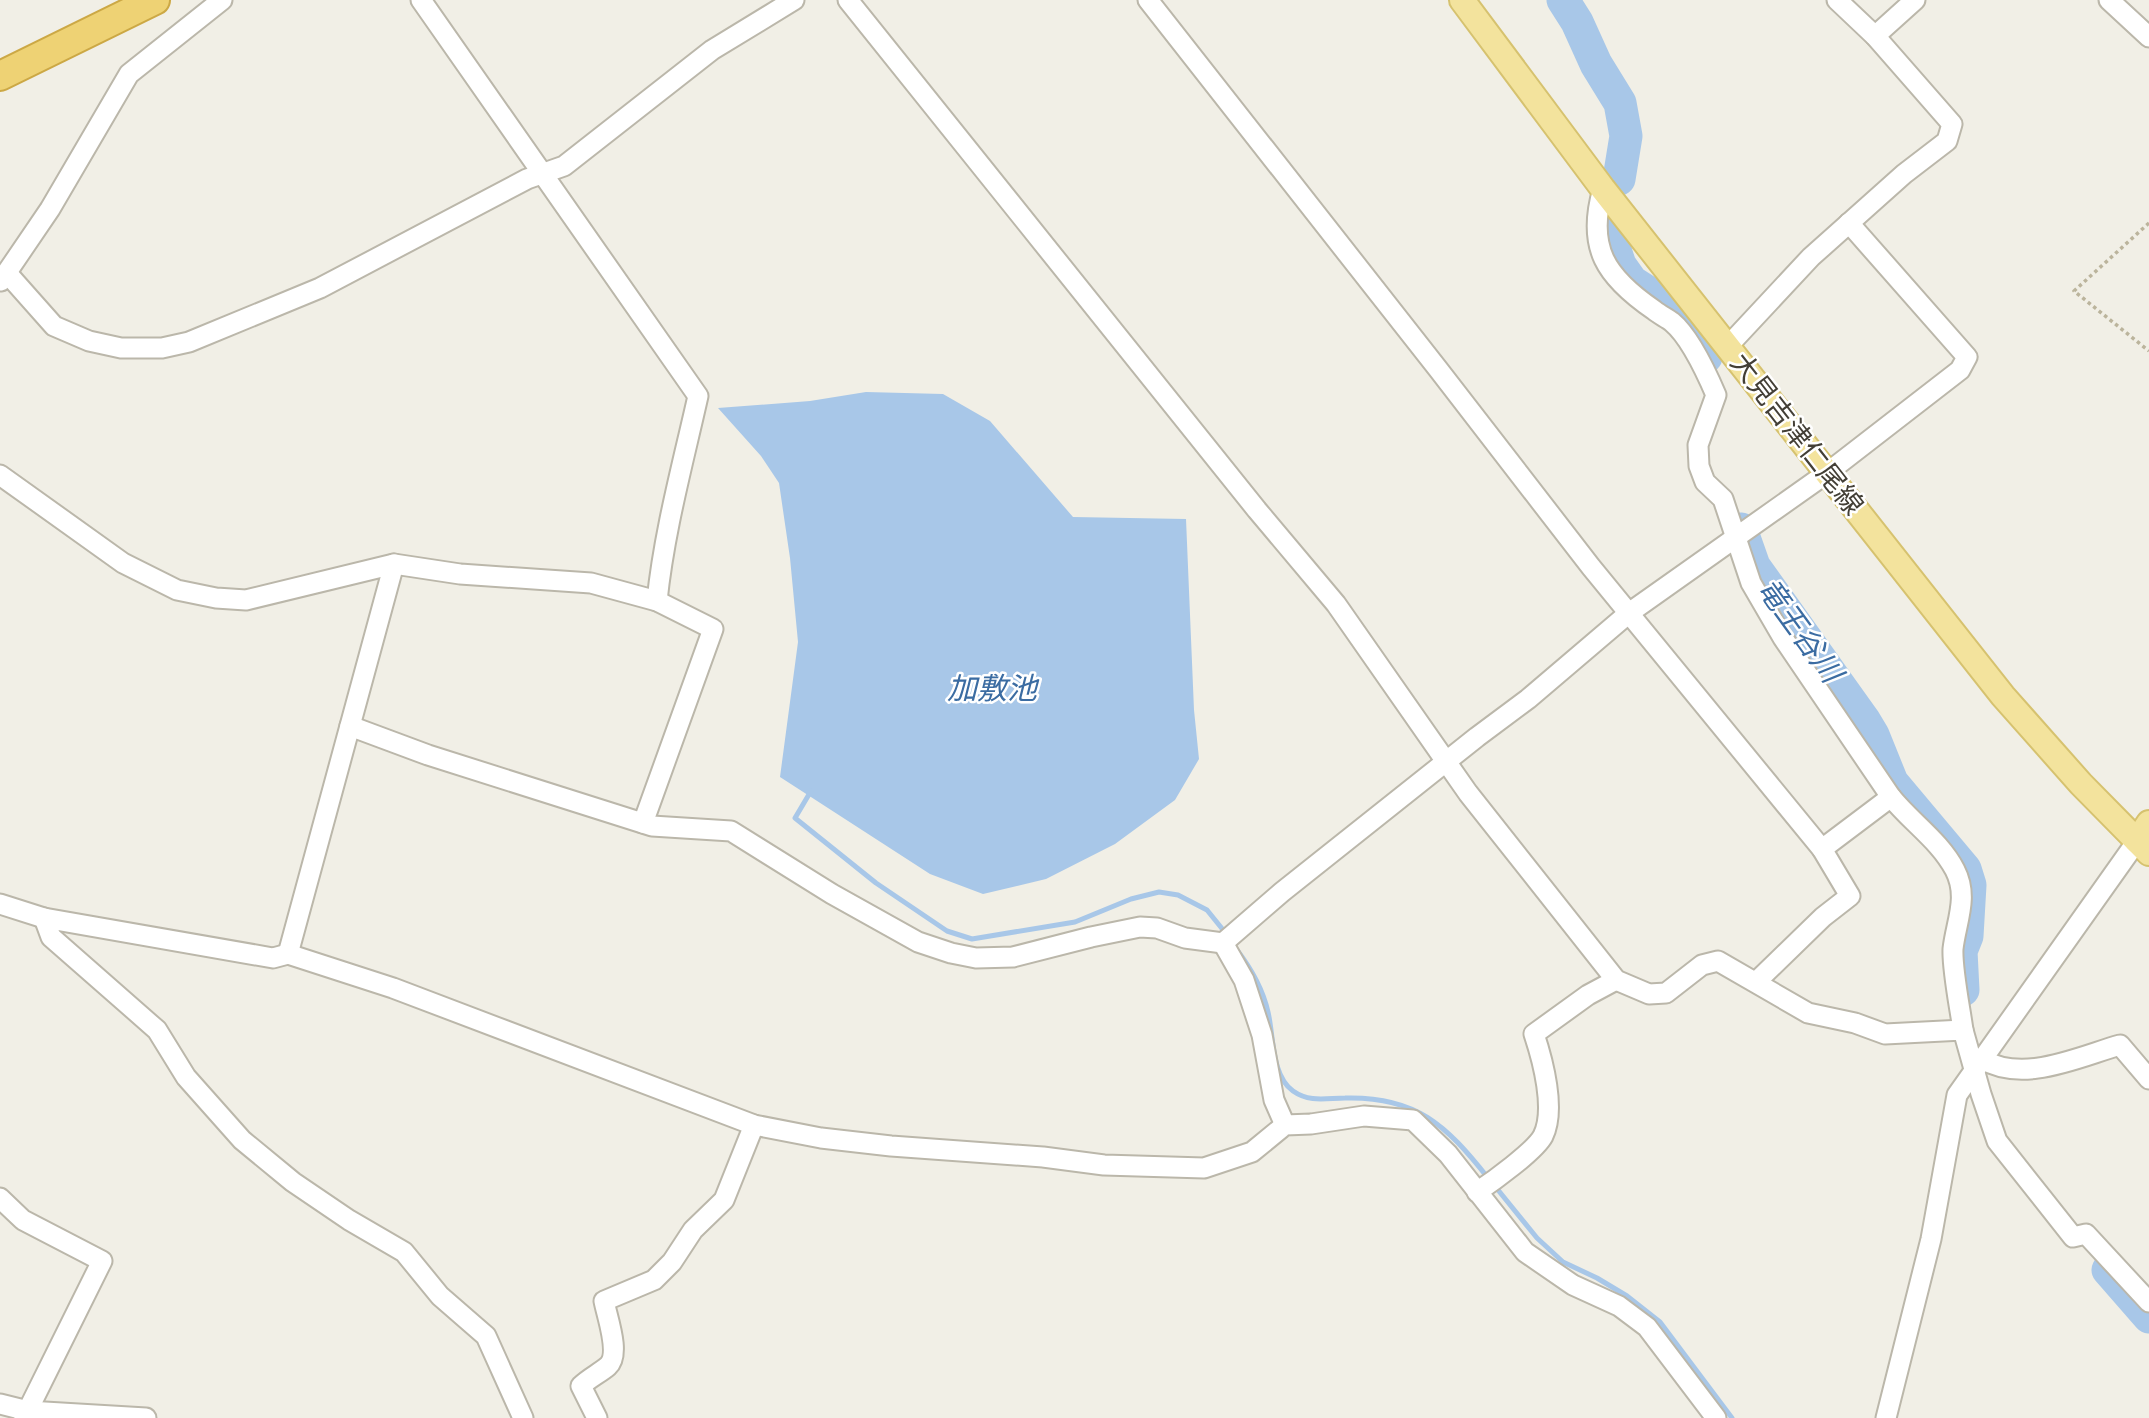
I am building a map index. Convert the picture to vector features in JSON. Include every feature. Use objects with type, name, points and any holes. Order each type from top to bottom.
[{"type":"highway","points":[[0,76],[155,0]]},
{"type":"main road","name":"大見吉津仁尾線","points":[[1471,3],[1604,189],[2011,706],[2081,784],[2145,839]]},
{"type":"street","points":[[222,0],[129,74],[50,209],[4,277],[54,326],[89,341],[121,348],[162,348],[189,342],[320,288],[527,179],[564,166],[712,50],[794,0]]},
{"type":"street","points":[[421,0],[698,396],[673,508],[657,601]]},
{"type":"street","points":[[848,0],[1256,510],[1336,604],[1468,793],[1616,979],[1649,994],[1666,993],[1702,965],[1718,961],[1808,1013],[1855,1023],[1885,1034],[1963,1030]]},
{"type":"street","points":[[1148,0],[1629,613],[1822,849],[1850,896],[1823,917],[1756,982]]},
{"type":"street","points":[[1728,346],[1811,257],[1904,174],[1947,141],[1952,124],[1875,36],[1837,0]]},
{"type":"street","points":[[1875,36],[1915,0]]},
{"type":"street","points":[[2109,0],[2149,37]]},
{"type":"street","points":[[1604,189],[1597,212],[1598,241],[1605,263],[1613,277],[1621,284],[1674,323],[1703,365],[1716,395],[1698,445],[1699,466],[1705,482],[1723,499],[1741,533],[1751,583],[1783,638],[1891,796],[1946,855],[1956,872],[1962,897],[1961,919],[1953,950],[1963,1030],[1978,1065],[1997,1141],[2073,1237],[2086,1234],[2149,1302]]},
{"type":"street","points":[[350,726],[428,755],[652,826],[731,831],[832,894],[918,942],[976,958],[1013,957],[1140,927],[1157,928],[1185,939],[1223,943],[1282,892],[1528,699],[1629,613],[1827,473],[1960,370],[1966,357],[1849,223]]},
{"type":"street","points":[[0,475],[123,563],[177,590],[216,598],[246,600],[394,564],[460,574],[591,583],[657,601],[713,629],[643,823]]},
{"type":"street","points":[[288,954],[394,564]]},
{"type":"street","points":[[1822,849],[1891,796]]},
{"type":"street","points":[[1886,1418],[1931,1239],[1957,1095],[2145,839]]},
{"type":"street","points":[[0,904],[44,918],[272,958],[288,954],[393,988],[754,1125],[821,1138],[1104,1165],[1204,1168],[1252,1152],[1285,1125],[1364,1116],[1413,1120],[1486,1186],[1524,1252],[1573,1285],[1619,1306],[1647,1327],[1716,1418]]},
{"type":"street","points":[[44,918],[51,937],[157,1030],[186,1077],[242,1140],[293,1182],[349,1220],[404,1252],[440,1296],[486,1336],[523,1418]]},
{"type":"street","points":[[1223,943],[1244,980],[1262,1035],[1274,1100],[1285,1125]]},
{"type":"street","points":[[1486,1186],[1542,1136],[1549,1109],[1541,1054],[1534,1034],[1588,995],[1616,979]]},
{"type":"street","points":[[1978,1065],[2035,1069],[2120,1045],[2149,1079]]},
{"type":"street","points":[[597,1418],[581,1386],[608,1366],[614,1358],[614,1344],[604,1301],[654,1280],[672,1262],[693,1230],[724,1200],[754,1125]]},
{"type":"street","points":[[0,1198],[23,1220],[102,1261],[26,1415]]},
{"type":"street","points":[[0,1404],[26,1415],[146,1418]]},
{"type":"path","points":[[2149,223],[2074,290],[2149,351]]},
{"type":"water","name":"加敷池","points":[[866,392],[943,394],[990,421],[1073,517],[1186,519],[1194,710],[1199,759],[1175,800],[1115,844],[1046,879],[983,894],[930,874],[780,777],[798,642],[779,483],[761,456],[718,408],[810,401]]},
{"type":"waterway","name":"竜王谷川","points":[[1563,0],[1577,22],[1596,64],[1620,103],[1626,136],[1619,179]]},
{"type":"waterway","name":"竜王谷川","points":[[1606,223],[1620,265],[1632,282],[1681,317],[1706,357]]},
{"type":"waterway","name":"竜王谷川","points":[[1741,529],[1754,566],[1864,720],[1892,782],[1965,869],[1970,885],[1967,936],[1961,951],[1963,990]]},
{"type":"waterway","points":[[811,791],[795,818],[876,883],[947,931],[972,939],[1075,922],[1131,899],[1159,892],[1178,895],[1207,910],[1228,936]]},
{"type":"waterway","points":[[1237,950],[1263,995],[1277,1066],[1286,1084],[1293,1091],[1312,1098],[1370,1099],[1410,1108],[1443,1129],[1488,1178]]},
{"type":"waterway","points":[[1494,1185],[1537,1238],[1563,1262],[1627,1296],[1660,1322],[1732,1418]]},
{"type":"waterway","name":"竜王谷川","points":[[2108,1270],[2149,1317]]}]
